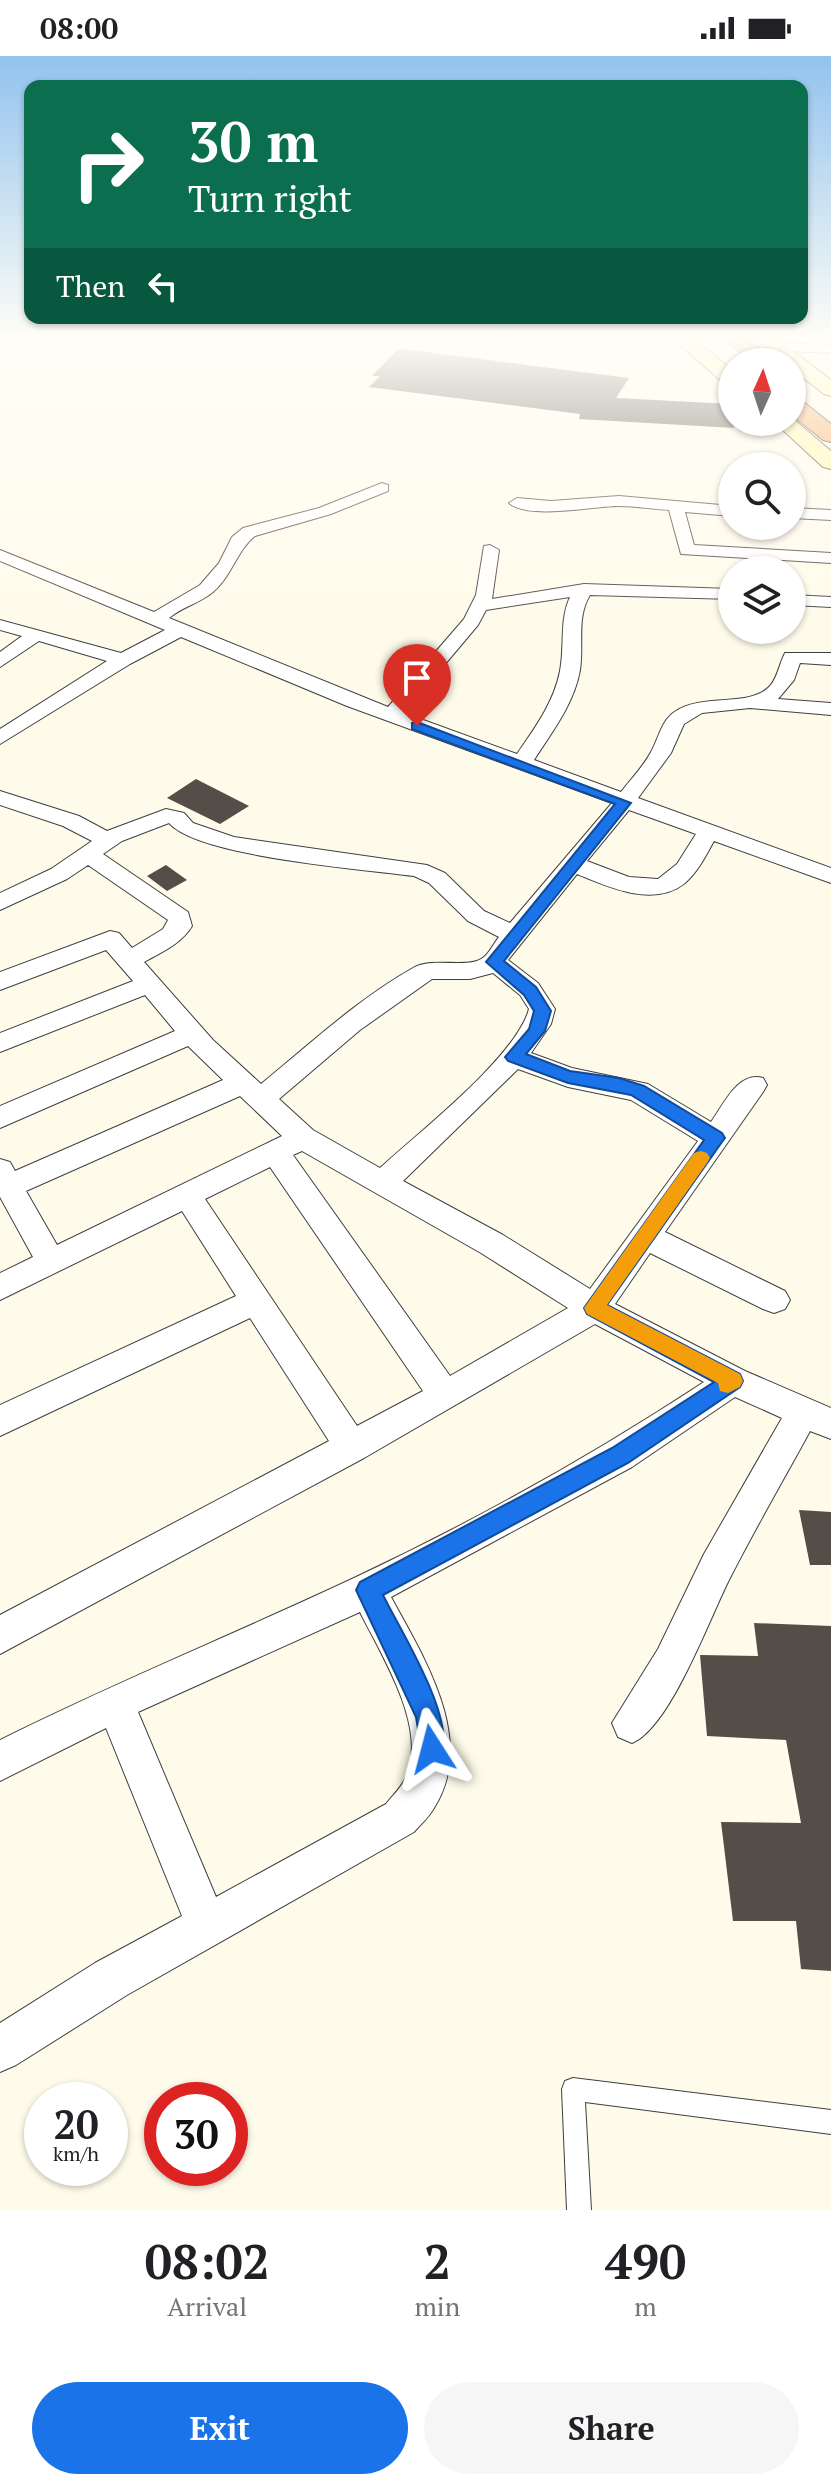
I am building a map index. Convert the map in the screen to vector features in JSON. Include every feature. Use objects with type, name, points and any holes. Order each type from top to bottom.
[{"type":"street","points":[[803,439],[831,462]]},
{"type":"street","points":[[157,619],[170,608],[206,589],[227,565],[238,541],[249,532],[325,511],[382,488]]},
{"type":"street","points":[[517,503],[551,506],[619,501],[718,510]]},
{"type":"street","points":[[676,507],[687,550],[831,558]]},
{"type":"street","points":[[806,514],[831,515]]},
{"type":"street","points":[[391,716],[453,645],[480,606],[485,595],[490,550]]},
{"type":"street","points":[[0,555],[391,716],[831,876]]},
{"type":"street","points":[[480,606],[584,589],[718,594]]},
{"type":"street","points":[[520,765],[559,703],[570,673],[571,613],[584,589]]},
{"type":"street","points":[[806,601],[831,602]]},
{"type":"street","points":[[3,625],[123,660]]},
{"type":"street","points":[[0,738],[123,660],[181,629]]},
{"type":"street","points":[[0,661],[36,635]]},
{"type":"street","points":[[749,703],[782,689],[788,678],[792,657],[831,659]]},
{"type":"street","points":[[51,1262],[4,1178],[252,1091],[424,972],[437,968],[479,971],[494,962],[624,803],[661,753],[670,731],[683,715],[693,709],[749,703],[831,709]]},
{"type":"street","points":[[0,798],[71,821],[108,840]]},
{"type":"street","points":[[0,902],[59,874],[108,840],[135,826],[166,816],[176,818],[185,828],[231,843],[419,870],[437,878],[476,916],[515,935]]},
{"type":"street","points":[[573,864],[640,886],[669,884],[679,877],[708,833]]},
{"type":"street","points":[[87,854],[180,917],[180,926],[172,935],[128,961]]},
{"type":"street","points":[[0,981],[110,939],[192,1034],[303,1138],[492,1244],[594,1308],[733,1381],[817,1418],[717,1566],[671,1662],[632,1723]]},
{"type":"street","points":[[381,1184],[514,1057],[536,1031],[543,1011],[530,991],[494,962]]},
{"type":"street","points":[[0,1043],[147,985]]},
{"type":"street","points":[[0,1118],[192,1034]]},
{"type":"street","points":[[514,1057],[568,1077],[619,1084],[638,1091],[716,1138]]},
{"type":"street","points":[[0,1635],[445,1396],[594,1308],[753,1085]]},
{"type":"street","points":[[0,1287],[303,1138]]},
{"type":"street","points":[[275,1151],[445,1396]]},
{"type":"street","points":[[187,1195],[352,1447]]},
{"type":"street","points":[[645,1236],[774,1300]]},
{"type":"street","points":[[0,1421],[256,1301]]},
{"type":"street","points":[[0,1761],[115,1703],[368,1590],[620,1456],[733,1381]]},
{"type":"street","points":[[0,2049],[87,1993],[400,1818],[416,1803],[426,1786],[432,1749],[428,1715],[368,1590]]},
{"type":"street","points":[[115,1703],[207,1926]]},
{"type":"lane","points":[[579,2210],[573,2089],[831,2122]]},
{"type":"building","points":[[196,779],[249,806],[220,824],[167,798]]},
{"type":"building","points":[[166,865],[187,880],[167,891],[147,876]]},
{"type":"building","points":[[799,1510],[831,1512],[831,1565],[810,1565]]},
{"type":"building","points":[[754,1623],[831,1626],[831,1971],[801,1969],[796,1921],[733,1921],[721,1822],[801,1823],[786,1740],[707,1736],[700,1655],[758,1656]]},
{"type":"slow traffic","points":[[701,1158],[594,1308],[733,1381],[728,1384]]},
{"type":"route","points":[[417,726],[624,803],[494,962],[530,991],[543,1011],[540,1025],[514,1057],[568,1077],[619,1084],[638,1091],[716,1138],[594,1308],[733,1381],[620,1456],[368,1590],[428,1715],[432,1749]]}]
